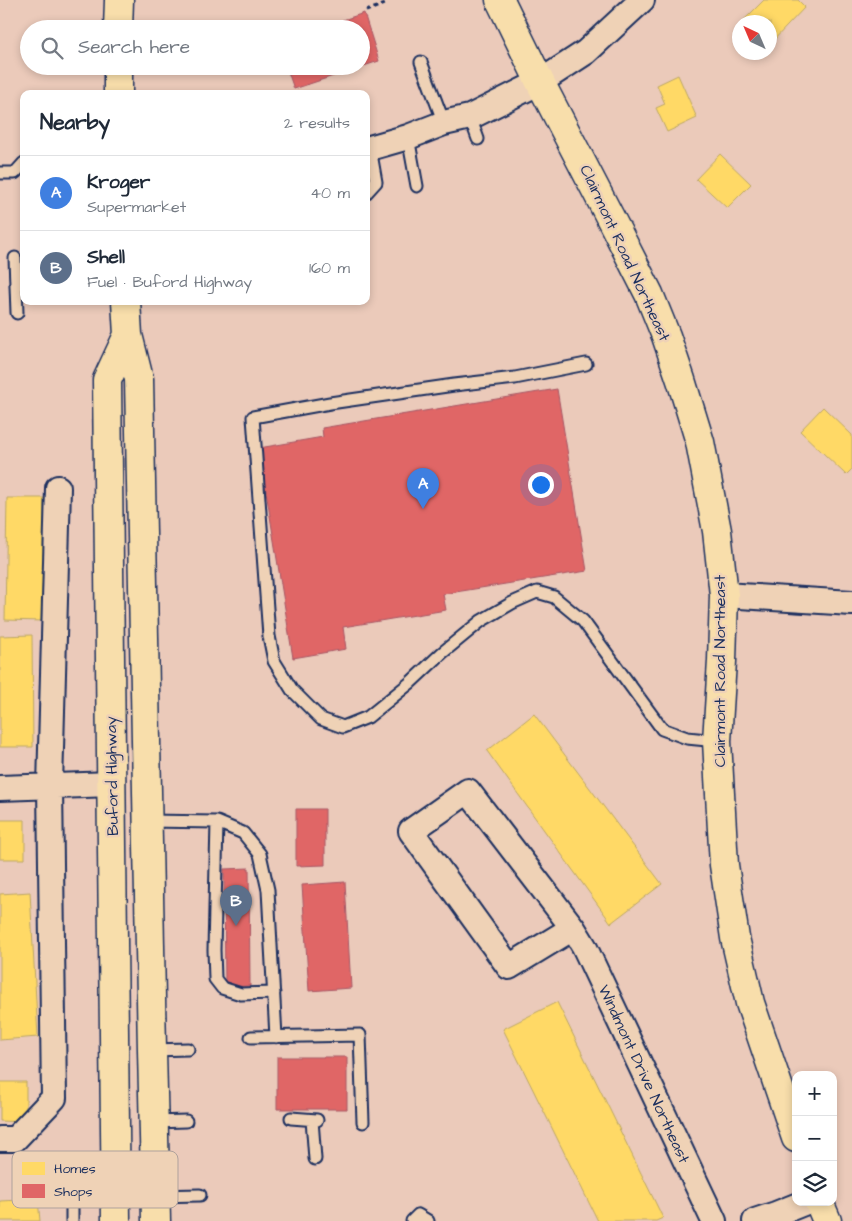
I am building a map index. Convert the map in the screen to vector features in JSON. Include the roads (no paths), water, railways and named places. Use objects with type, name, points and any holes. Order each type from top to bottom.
[{"type":"main road","points":[[118,20],[119,0]]},
{"type":"main road","name":"Clairmont Road Northeast","points":[[500,0],[648,294],[666,336],[700,442],[717,531],[724,595],[717,741],[724,865],[735,938],[750,1003],[792,1126]]},
{"type":"main road","points":[[118,75],[118,90]]},
{"type":"main road","name":"Buford Highway","points":[[126,305],[128,335],[139,379],[155,1151]]},
{"type":"main road","name":"Buford Highway","points":[[116,1151],[107,380],[128,335]]},
{"type":"main road","points":[[821,1206],[827,1221]]},
{"type":"main road","name":"Buford Highway","points":[[116,1208],[116,1221]]},
{"type":"street","points":[[370,147],[408,137],[444,123],[474,128],[586,52],[642,0]]},
{"type":"street","points":[[0,1139],[15,1139],[54,1098],[50,786],[58,488]]},
{"type":"street","points":[[724,595],[852,603]]},
{"type":"street","points":[[0,788],[112,784]]},
{"type":"street","name":"Windmont Drive Northeast","points":[[573,928],[509,967],[411,831],[468,790],[573,928],[584,946],[714,1221]]},
{"type":"street","points":[[755,1221],[796,1206]]},
{"type":"lane","points":[[421,62],[444,123]]},
{"type":"lane","points":[[408,137],[417,186]]},
{"type":"lane","points":[[370,156],[376,182],[370,188]]},
{"type":"lane","points":[[0,173],[15,173],[20,167]]},
{"type":"lane","points":[[15,258],[17,313]]},
{"type":"lane","points":[[586,364],[514,378],[330,403],[253,416],[269,636],[274,661],[292,690],[321,719],[343,727],[368,718],[442,653],[481,622],[512,603],[537,592],[554,597],[583,621],[662,729],[687,738],[717,741]]},
{"type":"lane","points":[[148,821],[217,822],[243,833],[260,854],[268,890],[276,1037]]},
{"type":"lane","points":[[217,822],[215,979],[222,988],[241,994],[274,993]]},
{"type":"lane","points":[[251,1037],[360,1035],[363,1122]]},
{"type":"lane","points":[[152,1050],[188,1049]]},
{"type":"lane","points":[[291,1118],[315,1120],[315,1159]]},
{"type":"lane","points":[[154,1122],[186,1121]]},
{"type":"lane","points":[[178,1201],[200,1194]]},
{"type":"lane","points":[[72,1208],[72,1221]]},
{"type":"lane","points":[[412,1221],[418,1215],[428,1221]]},
{"type":"place","name":"Kroger","points":[[423,509]]},
{"type":"place","name":"Shell","points":[[236,926]]}]
